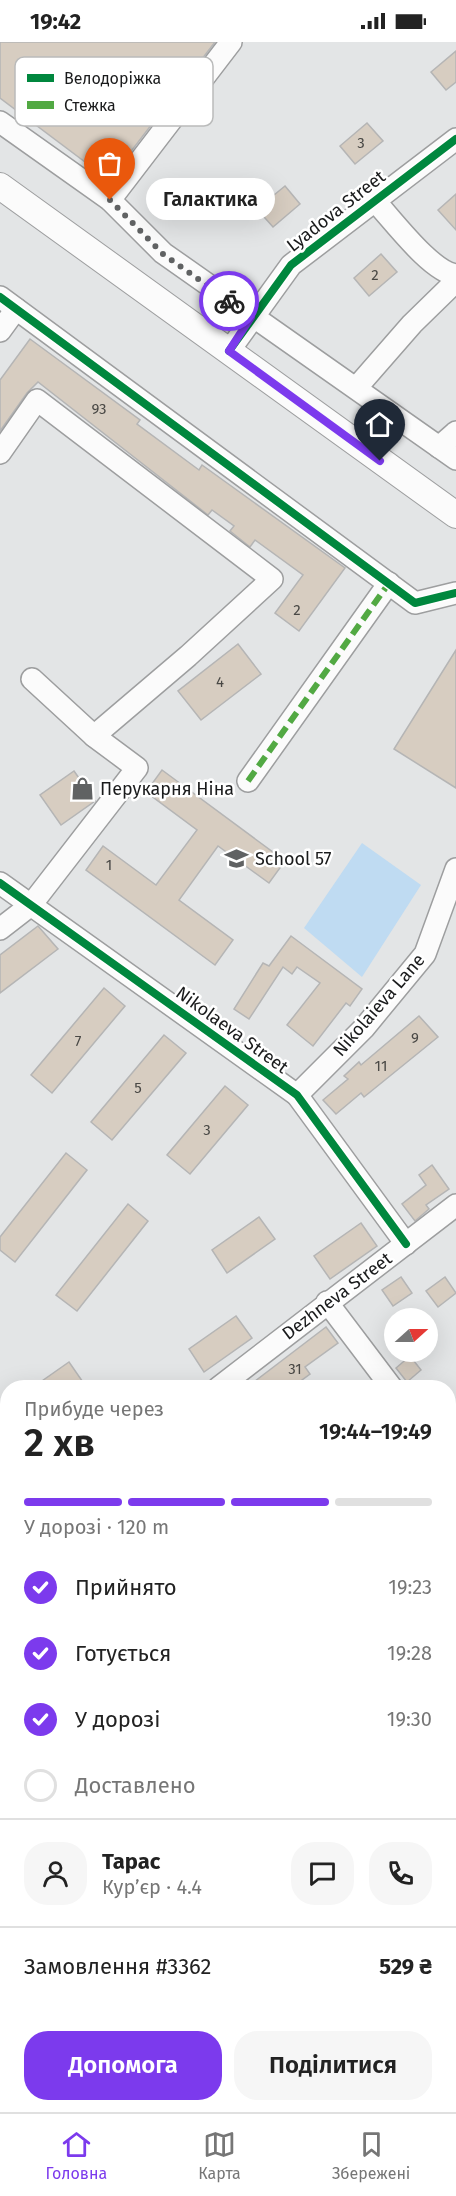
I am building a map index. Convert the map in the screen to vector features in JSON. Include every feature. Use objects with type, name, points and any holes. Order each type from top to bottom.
[{"type":"main road","points":[[0,186],[456,515]]},
{"type":"street","points":[[213,66],[231,42]]},
{"type":"street","points":[[0,122],[110,200],[163,254],[251,317],[357,387],[448,453],[456,432]]},
{"type":"street","points":[[110,200],[167,126]]},
{"type":"street","name":"Lyadova Street","points":[[229,351],[251,317],[291,265],[456,139]]},
{"type":"street","points":[[374,200],[431,262],[450,274],[456,275]]},
{"type":"street","points":[[357,387],[412,324],[456,281]]},
{"type":"street","points":[[0,331],[8,303],[415,603],[456,593]]},
{"type":"street","points":[[0,453],[7,430],[37,400],[272,579],[188,656],[94,736]]},
{"type":"street","points":[[248,781],[389,584]]},
{"type":"street","points":[[0,928],[31,905],[137,768],[94,736],[32,679]]},
{"type":"street","name":"Nikolaieva Lane","points":[[297,1095],[364,1028],[425,954],[456,869]]},
{"type":"street","name":"Nikolaeva Street","points":[[0,883],[297,1095],[406,1244]]},
{"type":"street","name":"Dezhneva Street","points":[[228,1380],[456,1205]]},
{"type":"street","points":[[327,1302],[386,1380]]},
{"type":"shaded area","points":[[362,843],[421,885],[362,977],[304,928]]},
{"type":"building","points":[[0,42],[215,42],[203,57],[15,57],[15,109],[0,98]]},
{"type":"building","points":[[456,51],[456,82],[446,90],[431,72]]},
{"type":"building","points":[[367,123],[383,141],[355,164],[340,146]]},
{"type":"building","points":[[37,126],[150,126],[109,180]]},
{"type":"building","points":[[285,186],[300,204],[273,227],[257,209]]},
{"type":"building","points":[[456,194],[456,230],[438,210]]},
{"type":"building","points":[[381,254],[397,272],[369,296],[354,278]]},
{"type":"building","points":[[30,339],[140,420],[137,424],[199,470],[202,465],[345,568],[299,631],[275,613],[303,575],[255,540],[250,547],[230,531],[234,526],[212,510],[208,515],[38,382],[27,393],[0,431],[0,380]]},
{"type":"building","points":[[238,644],[261,674],[201,720],[178,691]]},
{"type":"building","points":[[456,650],[456,788],[394,749]]},
{"type":"building","points":[[162,770],[285,861],[269,883],[218,846],[179,900],[233,940],[215,965],[86,870],[103,846],[156,885],[197,830],[146,792]]},
{"type":"building","points":[[74,771],[95,801],[61,825],[40,795]]},
{"type":"building","points":[[38,926],[58,949],[0,993],[0,955]]},
{"type":"building","points":[[291,936],[362,989],[350,1006],[346,1003],[313,1046],[287,1025],[320,983],[297,967],[292,974],[283,967],[249,1019],[234,1009],[263,963],[269,966]]},
{"type":"building","points":[[104,988],[125,1006],[52,1093],[31,1075]]},
{"type":"building","points":[[419,1016],[438,1037],[364,1097],[361,1093],[336,1114],[323,1100],[348,1079],[344,1076],[359,1062],[361,1065]]},
{"type":"building","points":[[164,1035],[186,1053],[112,1140],[91,1122]]},
{"type":"building","points":[[225,1086],[248,1105],[190,1174],[167,1155]]},
{"type":"building","points":[[66,1153],[87,1170],[15,1262],[0,1250],[0,1237]]},
{"type":"building","points":[[432,1165],[449,1189],[426,1205],[429,1209],[415,1221],[402,1204],[426,1185],[419,1175]]},
{"type":"building","points":[[128,1204],[148,1221],[77,1311],[56,1295]]},
{"type":"building","points":[[259,1217],[275,1239],[227,1273],[212,1250]]},
{"type":"building","points":[[361,1223],[377,1246],[330,1279],[314,1256]]},
{"type":"building","points":[[401,1277],[412,1293],[393,1306],[382,1290]]},
{"type":"building","points":[[445,1277],[456,1293],[438,1307],[426,1291]]},
{"type":"building","points":[[236,1316],[252,1338],[204,1372],[189,1349]]},
{"type":"building","points":[[326,1327],[338,1343],[305,1367],[310,1374],[302,1380],[256,1380]]},
{"type":"building","points":[[69,1362],[81,1380],[43,1380]]},
{"type":"building","points":[[403,1362],[415,1362],[421,1370],[409,1380],[405,1380],[396,1368]]},
{"type":"marked path","points":[[248,781],[389,583]]},
{"type":"cycle path","points":[[229,351],[291,265],[456,139]]},
{"type":"cycle path","points":[[0,297],[415,603],[456,593]]},
{"type":"cycle path","points":[[0,883],[297,1095],[406,1244]]},
{"type":"way so far","points":[[110,200],[163,254],[229,301]]},
{"type":"place","name":"Галактика","points":[[110,200]]},
{"type":"place","name":"Перукарня Ніна","points":[[82,789]]},
{"type":"place","name":"School 57","points":[[237,859]]},
{"type":"route","points":[[229,301],[251,317],[229,351],[380,461]]}]
